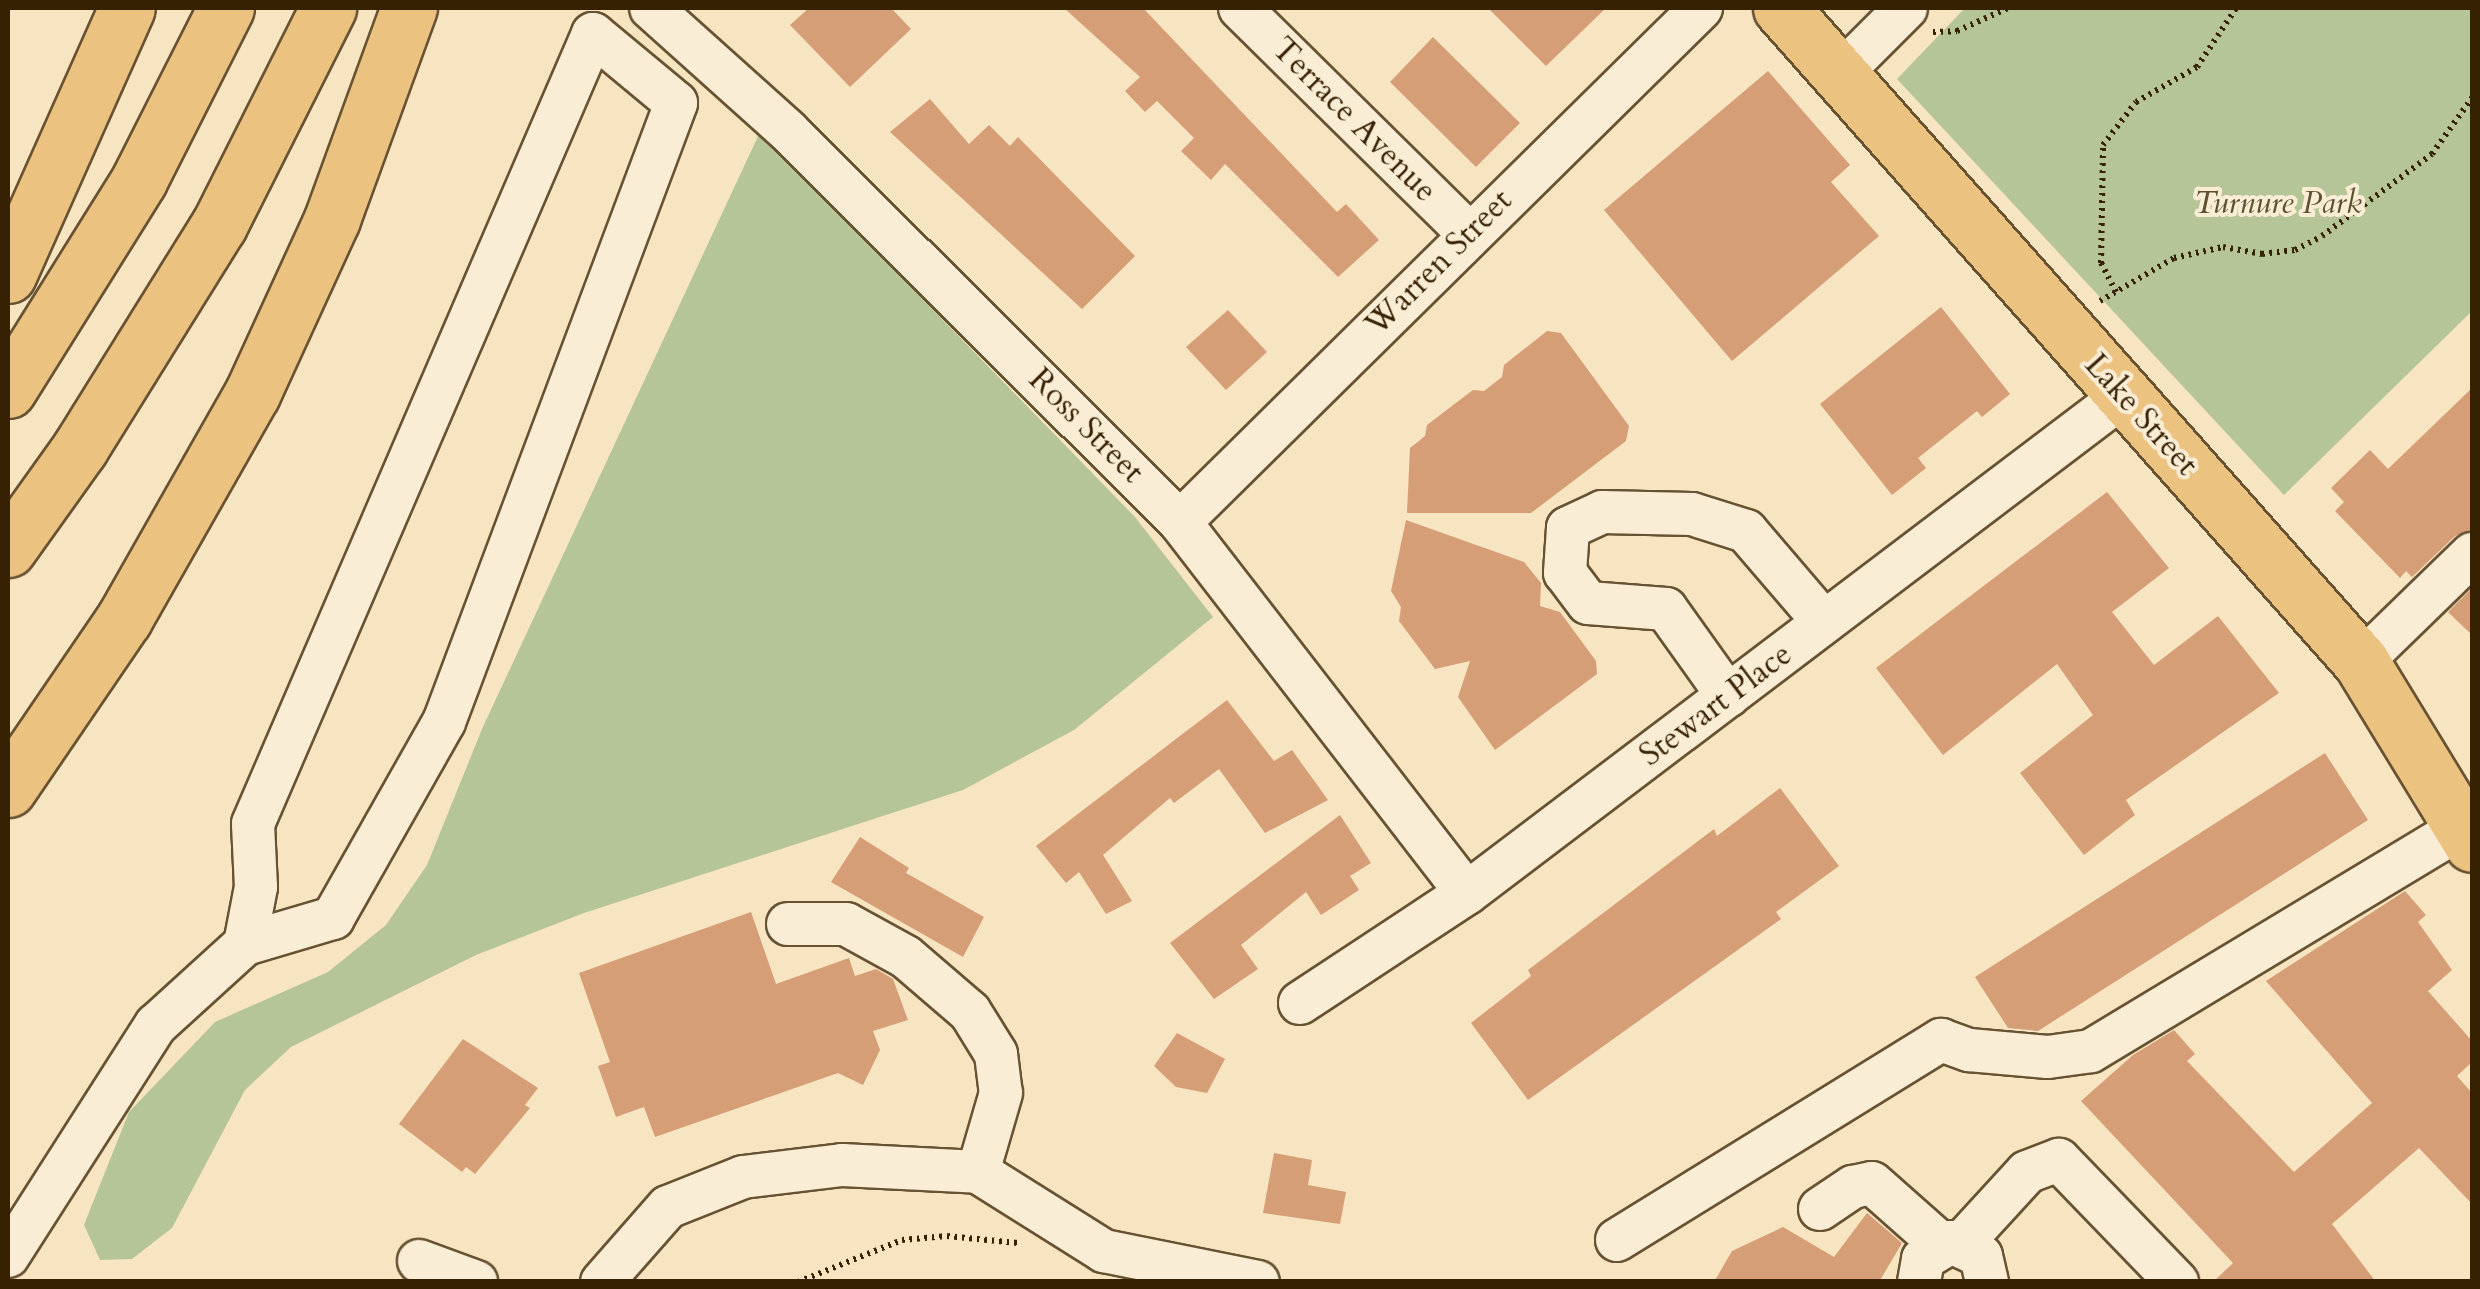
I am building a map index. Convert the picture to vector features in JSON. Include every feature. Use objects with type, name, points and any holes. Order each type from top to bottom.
[{"type":"main road","points":[[8,223],[84,92],[127,8]]},
{"type":"main road","points":[[8,390],[139,180],[226,8]]},
{"type":"main road","points":[[8,549],[131,370],[219,225],[328,8]]},
{"type":"main road","points":[[8,789],[124,619],[252,394],[332,219],[409,8]]},
{"type":"main road","name":"Lake Street","points":[[1781,8],[2368,671],[2468,836]]},
{"type":"main road","points":[[8,275],[84,92]]},
{"type":"street","name":"Ross Street","points":[[651,8],[788,131],[1180,522],[1467,893]]},
{"type":"street","name":"Terrace Avenue","points":[[1240,8],[1468,233]]},
{"type":"street","name":"Warren Street","points":[[1180,522],[1468,233],[1701,8]]},
{"type":"street","points":[[1841,73],[1899,14]]},
{"type":"street","points":[[8,1256],[156,1025],[244,944],[333,918],[444,722],[676,103],[593,34],[253,824],[256,887],[244,944]]},
{"type":"street","name":"Stewart Place","points":[[1300,1004],[1467,893],[2123,396]]},
{"type":"street","points":[[1728,696],[1666,609],[1588,604],[1565,573],[1568,528],[1602,512],[1692,514],[1746,531],[1824,622]]},
{"type":"street","points":[[2368,671],[2472,554]]},
{"type":"street","points":[[2368,671],[2472,583]]},
{"type":"street","points":[[1617,1240],[1941,1040],[1969,1050],[2048,1057],[2091,1051],[2468,836]]},
{"type":"street","points":[[788,924],[846,924],[906,957],[970,1012],[996,1054],[1001,1093],[978,1172]]},
{"type":"street","points":[[1919,1282],[1924,1258],[1951,1243],[2028,1172],[2058,1160],[2176,1282]]},
{"type":"street","points":[[615,1277],[668,1208],[743,1177],[842,1165],[978,1172],[1104,1251],[1165,1272],[1258,1282]]},
{"type":"street","points":[[1820,1209],[1853,1187],[1872,1184],[1951,1243],[1981,1256],[1987,1282]]},
{"type":"street","points":[[419,1261],[476,1282]]},
{"type":"street","points":[[8,1269],[25,1282]]},
{"type":"path","points":[[1899,14],[1904,33],[1957,31],[2008,8]]},
{"type":"path","points":[[2116,292],[2100,263],[2103,145],[2136,102],[2197,67],[2236,8]]},
{"type":"path","points":[[2065,330],[2116,292],[2174,258],[2223,247],[2262,254],[2295,250],[2322,236],[2432,154],[2472,98]]},
{"type":"path","points":[[798,1282],[902,1240],[1031,1242],[1055,1220]]},
{"type":"green space","name":"Turnure Park","points":[[1965,8],[2472,8],[2472,311],[2284,495],[1897,79]]},
{"type":"green space","points":[[760,132],[1135,517],[1213,617],[1074,730],[963,790],[584,913],[476,955],[291,1047],[245,1090],[172,1228],[132,1259],[100,1260],[84,1225],[129,1112],[215,1022],[328,972],[386,925],[427,865],[482,729]]},
{"type":"building","points":[[809,8],[891,8],[911,29],[850,87],[790,25]]},
{"type":"building","points":[[1064,8],[1143,8],[1337,212],[1346,204],[1379,240],[1338,277],[1225,164],[1211,180],[1181,151],[1194,138],[1157,101],[1145,112],[1125,91],[1140,77]]},
{"type":"building","points":[[1488,8],[1606,8],[1546,66]]},
{"type":"building","points":[[1433,37],[1520,123],[1476,167],[1390,82]]},
{"type":"building","points":[[1768,71],[1850,165],[1831,182],[1879,236],[1732,361],[1604,210]]},
{"type":"building","points":[[930,99],[969,144],[989,125],[1010,146],[1018,137],[1135,256],[1082,309],[890,132]]},
{"type":"building","points":[[1941,307],[2010,394],[1982,417],[1977,411],[1918,458],[1926,468],[1892,495],[1820,404]]},
{"type":"building","points":[[1228,310],[1267,352],[1226,390],[1186,347]]},
{"type":"building","points":[[1547,331],[1561,333],[1629,426],[1626,441],[1531,513],[1407,513],[1410,448],[1425,436],[1427,425],[1473,390],[1484,391],[1502,377],[1504,365]]},
{"type":"building","points":[[2472,388],[2472,530],[2455,536],[2412,577],[2406,571],[2400,578],[2335,511],[2344,502],[2331,488],[2370,450],[2388,469]]},
{"type":"building","points":[[2107,492],[2169,568],[2112,612],[2154,665],[2218,616],[2279,693],[2126,800],[2135,815],[2084,855],[2020,773],[2093,715],[2057,664],[1943,755],[1876,668]]},
{"type":"building","points":[[1406,520],[1524,562],[1541,583],[1540,606],[1560,612],[1596,661],[1597,674],[1495,750],[1458,697],[1470,661],[1435,669],[1399,621],[1401,607],[1391,591]]},
{"type":"building","points":[[2472,588],[2472,635],[2448,612]]},
{"type":"building","points":[[1227,700],[1274,761],[1292,750],[1328,800],[1265,833],[1219,769],[1174,803],[1170,798],[1103,855],[1132,901],[1106,914],[1079,872],[1066,883],[1036,846]]},
{"type":"building","points":[[2325,753],[2368,820],[2038,1031],[2008,1028],[1975,977]]},
{"type":"building","points":[[1780,788],[1839,866],[1776,912],[1781,919],[1528,1100],[1471,1023],[1531,976],[1528,970],[1714,829],[1717,836]]},
{"type":"building","points":[[1340,815],[1371,863],[1350,876],[1359,890],[1321,915],[1306,892],[1241,945],[1258,969],[1214,999],[1170,943]]},
{"type":"building","points":[[860,837],[909,868],[906,873],[984,917],[963,957],[831,882]]},
{"type":"building","points":[[2405,891],[2426,915],[2418,922],[2452,970],[2428,991],[2472,1041],[2472,1062],[2457,1076],[2472,1093],[2472,1204],[2419,1148],[2332,1224],[2376,1282],[2213,1282],[2233,1263],[2081,1101],[2133,1055],[2174,1030],[2195,1054],[2187,1061],[2294,1172],[2372,1103],[2266,981]]},
{"type":"building","points":[[751,912],[776,984],[849,958],[855,976],[876,969],[893,979],[908,1020],[873,1031],[880,1050],[863,1085],[838,1073],[655,1137],[644,1107],[616,1117],[598,1066],[610,1062],[579,973]]},
{"type":"building","points":[[1177,1033],[1225,1059],[1207,1093],[1176,1087],[1154,1066]]},
{"type":"building","points":[[463,1039],[538,1088],[525,1105],[530,1108],[475,1174],[466,1167],[462,1172],[399,1124]]},
{"type":"building","points":[[1274,1153],[1312,1160],[1308,1185],[1346,1192],[1340,1224],[1263,1213]]},
{"type":"building","points":[[1867,1213],[1902,1243],[1879,1282],[1714,1282],[1732,1251],[1783,1227],[1834,1257]]}]
